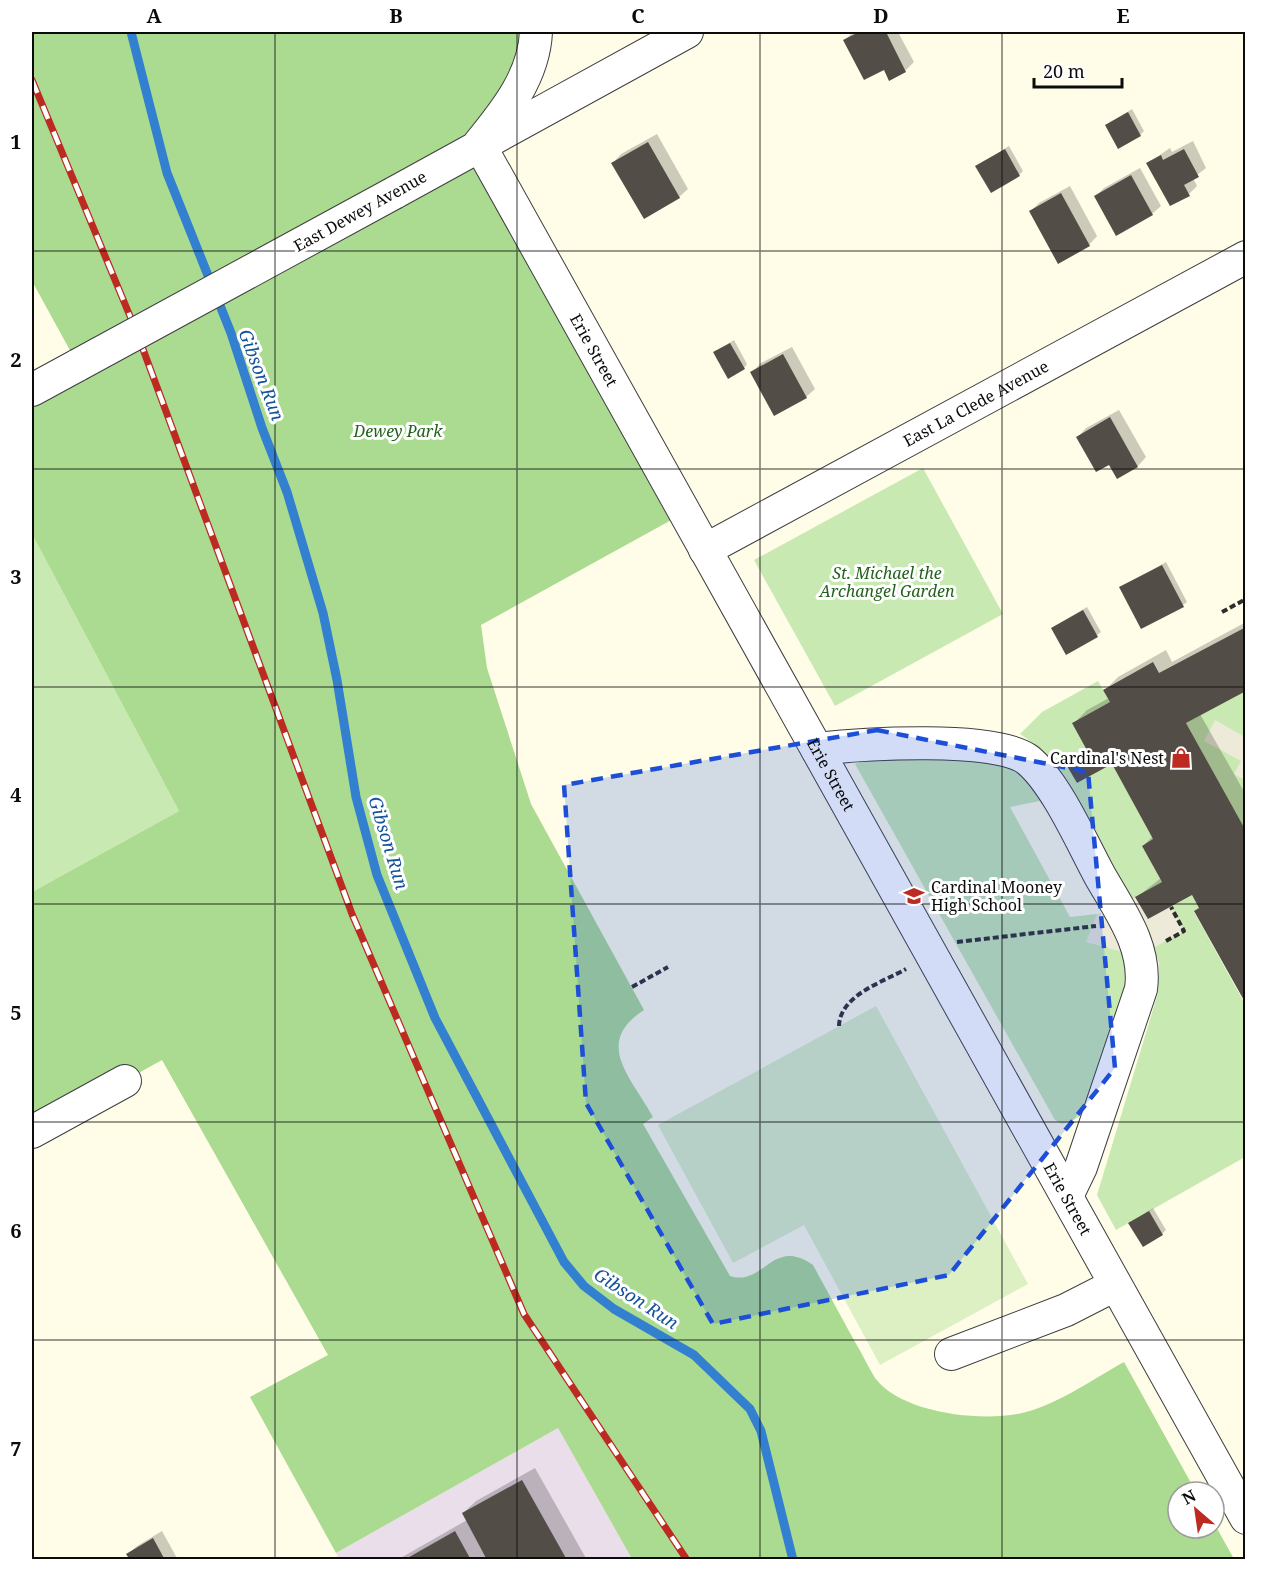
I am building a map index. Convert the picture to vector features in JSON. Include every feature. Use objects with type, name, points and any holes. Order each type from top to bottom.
[{"type":"street","points":[[479,144],[519,91],[529,65],[536,32]]},
{"type":"street","name":"East Dewey Avenue","points":[[32,390],[687,32]]},
{"type":"street","name":"Erie Street","points":[[479,144],[1245,1518]]},
{"type":"street","name":"East La Clede Avenue","points":[[705,550],[1245,256]]},
{"type":"street","points":[[817,749],[873,743],[989,747],[1010,750],[1026,759],[1049,785],[1115,902],[1137,945],[1142,969],[1141,989],[1081,1167],[1067,1196]]},
{"type":"street","points":[[32,1132],[124,1081]]},
{"type":"street","points":[[951,1354],[1066,1310],[1115,1285]]},
{"type":"path","points":[[1222,612],[1245,600]]},
{"type":"path","points":[[1165,942],[1184,931],[1171,907]]},
{"type":"path","points":[[1034,933],[1069,929]]},
{"type":"path","points":[[632,987],[668,967]]},
{"type":"highlighted area","points":[[877,730],[1088,772],[1115,1068],[949,1275],[713,1324],[586,1103],[564,785]]},
{"type":"shaded area","points":[[1215,720],[1245,737],[1245,780],[1234,774],[1241,761],[1204,741]]},
{"type":"shaded area","points":[[1135,897],[1148,919],[1171,907],[1184,931],[1155,947],[1132,899]]},
{"type":"shaded area","points":[[1106,913],[1123,952],[1086,942],[1097,914]]},
{"type":"shaded area","points":[[558,1428],[632,1559],[339,1560],[336,1553]]},
{"type":"green space","name":"Dewey Park","points":[[32,32],[536,32],[479,145],[684,513],[481,625],[487,668],[531,804],[644,1010],[629,1022],[621,1035],[619,1048],[621,1061],[627,1074],[653,1117],[643,1124],[730,1276],[752,1275],[778,1259],[788,1256],[799,1258],[813,1265],[875,1378],[904,1400],[945,1413],[967,1416],[1009,1415],[1051,1403],[1124,1362],[1189,1480],[1166,1480],[1166,1540],[1223,1540],[1234,1559],[632,1559],[558,1428],[336,1553],[250,1397],[328,1355],[162,1060],[32,1132],[32,892],[179,811],[32,534],[32,390],[78,365],[32,281]]},
{"type":"green space","name":"St. Michael the Archangel Garden","points":[[923,468],[1003,614],[835,706],[754,560]]},
{"type":"green space","points":[[32,534],[179,811],[32,892]]},
{"type":"green space","points":[[1098,681],[1110,702],[1073,722],[1089,754],[1068,766],[1077,783],[1112,764],[1153,839],[1142,846],[1162,882],[1135,898],[1148,919],[1192,895],[1199,908],[1194,912],[1245,1004],[1245,1157],[1116,1230],[1097,1195],[1158,993],[1159,963],[1147,927],[1054,763],[1043,750],[1020,734],[1042,712]]},
{"type":"green space","points":[[1245,691],[1245,831],[1186,723]]},
{"type":"green space","points":[[870,757],[994,760],[1025,775],[1040,801],[1010,807],[1070,917],[1106,913],[1126,961],[1127,982],[1088,1107],[1077,1118],[1062,1124],[1055,1120],[855,764]]},
{"type":"green space","points":[[876,1006],[1028,1284],[880,1365],[804,1225],[733,1263],[658,1125]]},
{"type":"building","points":[[859,32],[886,32],[906,72],[889,81],[884,70],[864,80],[843,40]]},
{"type":"building","points":[[1128,112],[1141,136],[1118,149],[1105,125]]},
{"type":"building","points":[[648,142],[680,198],[644,219],[611,163]]},
{"type":"building","points":[[1005,149],[1020,176],[991,193],[975,166]]},
{"type":"building","points":[[1184,149],[1199,177],[1184,185],[1190,196],[1170,206],[1146,163],[1161,155],[1163,160]]},
{"type":"building","points":[[1131,175],[1153,215],[1116,236],[1094,196]]},
{"type":"building","points":[[1061,193],[1090,246],[1058,264],[1029,211]]},
{"type":"building","points":[[730,343],[745,369],[728,379],[713,352]]},
{"type":"building","points":[[783,354],[807,398],[774,416],[750,372]]},
{"type":"building","points":[[1110,417],[1138,467],[1117,479],[1109,465],[1096,472],[1076,437]]},
{"type":"building","points":[[1162,565],[1184,607],[1141,629],[1119,587]]},
{"type":"building","points":[[1083,610],[1098,637],[1066,655],[1051,628]]},
{"type":"building","points":[[1246,627],[1246,691],[1186,723],[1246,831],[1246,1004],[1194,911],[1199,908],[1192,895],[1148,919],[1135,897],[1162,882],[1142,846],[1153,839],[1112,764],[1077,783],[1067,766],[1089,754],[1072,723],[1110,702],[1103,690],[1153,662],[1159,673]]},
{"type":"building","points":[[1149,1211],[1163,1235],[1143,1247],[1128,1223]]},
{"type":"building","points":[[522,1480],[567,1560],[487,1560],[462,1513]]},
{"type":"building","points":[[455,1531],[471,1560],[404,1560]]},
{"type":"building","points":[[153,1538],[165,1560],[130,1560],[126,1554]]},
{"type":"waterway","name":"Gibson Run","points":[[131,32],[167,173],[231,333],[262,428],[287,492],[323,613],[337,680],[356,797],[377,875],[435,1018],[564,1262],[584,1286],[614,1309],[694,1355],[750,1409],[761,1431],[793,1560]]},
{"type":"railway","points":[[32,80],[137,333],[352,914],[524,1314],[687,1560]]},
{"type":"place","name":"Cardinal's Nest","points":[[1181,758]]},
{"type":"place","name":"Cardinal Mooney High School","points":[[914,896]]}]
